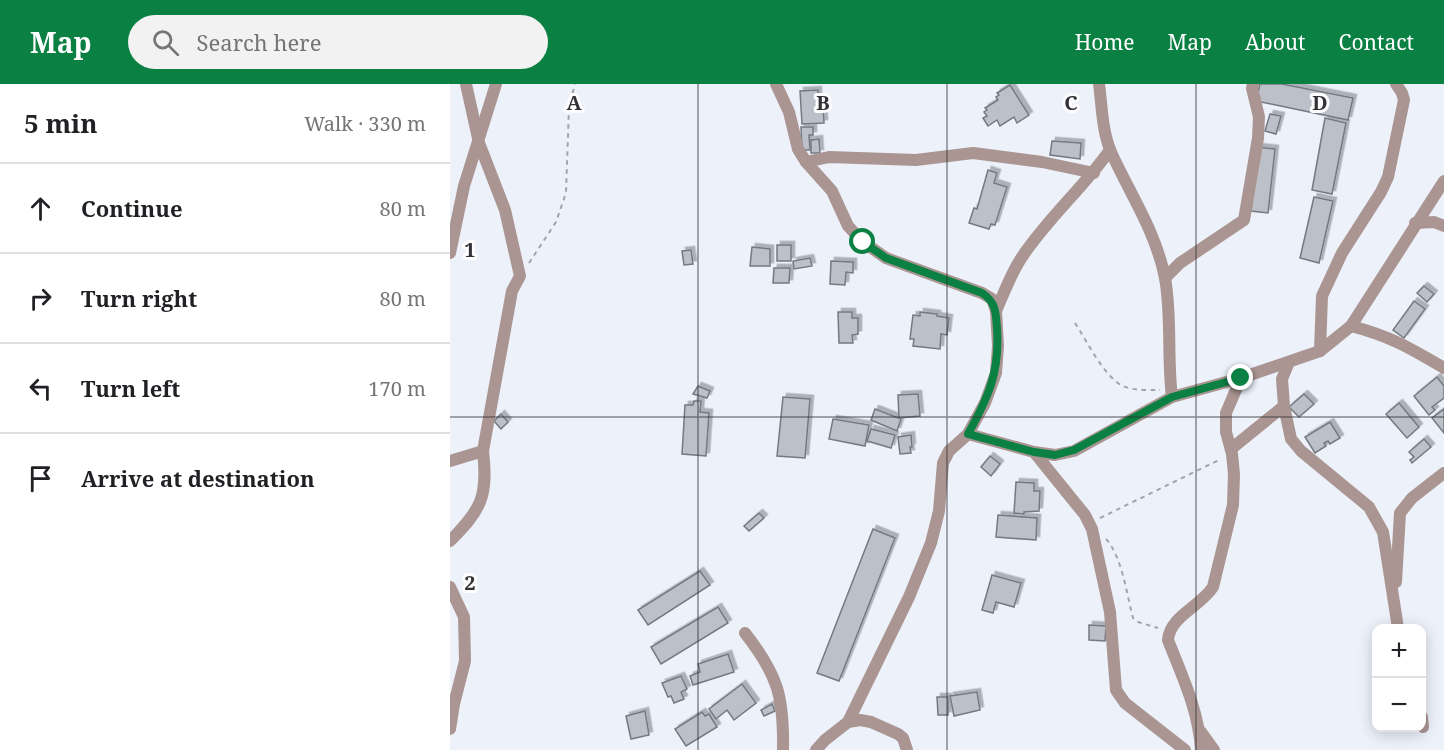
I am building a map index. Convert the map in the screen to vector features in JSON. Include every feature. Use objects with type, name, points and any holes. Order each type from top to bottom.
[{"type":"street","points":[[450,541],[475,514],[483,493],[486,478],[483,451],[512,291],[520,276],[505,210],[479,143],[466,84]]},
{"type":"street","points":[[450,253],[464,186],[496,84]]},
{"type":"street","points":[[776,84],[789,112],[798,149],[806,162],[832,191],[848,226],[863,242],[886,258],[982,293],[992,299],[996,311],[999,346],[996,373],[985,403],[968,434],[949,451],[943,463],[939,511],[931,543],[909,597],[848,722],[816,750]]},
{"type":"street","points":[[1099,84],[1110,150],[1149,226],[1165,278],[1172,394]]},
{"type":"street","points":[[1165,278],[1180,263],[1244,220],[1258,138],[1259,117],[1253,84]]},
{"type":"street","points":[[1320,351],[1322,296],[1341,253],[1381,192],[1388,177],[1404,100],[1396,84]]},
{"type":"street","points":[[996,311],[1021,257],[1052,219],[1094,174],[1110,150]]},
{"type":"street","points":[[806,162],[829,157],[916,160],[973,153],[1042,162],[1094,174]]},
{"type":"street","points":[[968,434],[1034,452],[1055,455],[1074,450],[1172,394],[1241,378],[1320,351],[1351,326],[1444,181]]},
{"type":"street","points":[[1415,223],[1434,222],[1444,225]]},
{"type":"street","points":[[1351,326],[1402,343],[1444,368]]},
{"type":"street","points":[[1289,362],[1282,379],[1284,406],[1291,439],[1301,451],[1369,507],[1383,532],[1397,624]]},
{"type":"street","points":[[1201,750],[1200,731],[1192,700],[1168,640],[1169,631],[1175,622],[1206,597],[1213,587],[1233,505],[1234,474],[1226,432],[1226,413],[1241,378]]},
{"type":"street","points":[[1231,452],[1284,406]]},
{"type":"street","points":[[450,461],[483,451]]},
{"type":"street","points":[[1034,452],[1085,515],[1091,526],[1110,612],[1116,690],[1125,703],[1185,750]]},
{"type":"street","points":[[1395,613],[1400,513],[1412,498],[1444,473]]},
{"type":"street","points":[[450,587],[464,617],[465,661],[450,729]]},
{"type":"street","points":[[745,633],[764,657],[775,680],[784,715],[783,750]]},
{"type":"street","points":[[848,722],[860,720],[871,722],[898,734],[903,738],[907,750]]},
{"type":"street","points":[[1200,731],[1214,750]]},
{"type":"path","points":[[520,276],[556,222],[566,193],[569,107],[574,84]]},
{"type":"path","points":[[1075,323],[1109,376],[1123,386],[1172,394]]},
{"type":"path","points":[[1169,631],[1138,622],[1133,618],[1112,545],[1091,526],[1231,452]]},
{"type":"building","points":[[1260,84],[1282,84],[1353,98],[1348,120],[1256,101]]},
{"type":"building","points":[[1010,85],[1029,115],[1017,123],[1014,117],[1000,126],[997,120],[988,126],[983,118],[987,116],[984,112],[987,110],[985,108],[998,100],[997,93]]},
{"type":"building","points":[[818,90],[818,106],[823,106],[824,123],[802,124],[800,91]]},
{"type":"building","points":[[1270,114],[1281,116],[1276,134],[1265,131]]},
{"type":"building","points":[[1325,118],[1346,123],[1332,194],[1312,190]]},
{"type":"building","points":[[801,127],[813,127],[813,135],[809,135],[810,150],[802,150]]},
{"type":"building","points":[[819,139],[820,153],[811,153],[811,140]]},
{"type":"building","points":[[1052,141],[1081,143],[1080,159],[1050,155]]},
{"type":"building","points":[[1258,147],[1275,149],[1268,213],[1251,211]]},
{"type":"building","points":[[988,170],[997,173],[994,183],[1007,187],[995,225],[991,224],[989,229],[969,223],[974,208],[977,209]]},
{"type":"building","points":[[1314,197],[1333,201],[1319,263],[1300,258]]},
{"type":"building","points":[[777,245],[791,245],[791,261],[777,261]]},
{"type":"building","points":[[752,247],[770,249],[770,266],[750,266]]},
{"type":"building","points":[[691,250],[693,264],[684,265],[682,251]]},
{"type":"building","points":[[810,258],[812,266],[794,269],[793,261]]},
{"type":"building","points":[[831,261],[853,262],[853,273],[846,272],[845,285],[830,284]]},
{"type":"building","points":[[774,268],[790,268],[789,283],[773,283]]},
{"type":"building","points":[[1424,286],[1434,294],[1427,302],[1417,293]]},
{"type":"building","points":[[1414,301],[1425,309],[1404,338],[1393,330]]},
{"type":"building","points":[[838,312],[852,312],[852,318],[858,318],[858,334],[852,335],[853,343],[839,343]]},
{"type":"building","points":[[920,312],[949,318],[947,335],[941,334],[940,349],[913,346],[914,339],[910,339],[913,315],[920,316]]},
{"type":"building","points":[[1437,377],[1444,386],[1444,398],[1432,407],[1435,410],[1429,415],[1414,396]]},
{"type":"building","points":[[698,386],[710,391],[707,398],[693,394]]},
{"type":"building","points":[[918,394],[920,416],[899,418],[898,395]]},
{"type":"building","points":[[1304,394],[1314,404],[1299,417],[1289,407]]},
{"type":"building","points":[[783,397],[810,399],[805,458],[777,456]]},
{"type":"building","points":[[694,401],[701,401],[700,412],[709,413],[706,456],[682,454],[685,405],[693,405]]},
{"type":"building","points":[[1399,403],[1419,427],[1407,438],[1386,414]]},
{"type":"building","points":[[875,409],[901,419],[897,431],[871,420]]},
{"type":"building","points":[[1444,409],[1444,433],[1432,418]]},
{"type":"building","points":[[501,414],[508,422],[501,429],[494,421]]},
{"type":"building","points":[[833,419],[869,425],[865,446],[829,439]]},
{"type":"building","points":[[1330,422],[1340,438],[1330,444],[1328,441],[1324,443],[1326,446],[1315,453],[1305,437]]},
{"type":"building","points":[[871,429],[895,435],[891,448],[867,441]]},
{"type":"building","points":[[911,435],[911,453],[900,454],[898,437]]},
{"type":"building","points":[[1424,439],[1431,447],[1412,463],[1410,460],[1414,457],[1409,452]]},
{"type":"building","points":[[990,456],[1000,464],[991,476],[981,467]]},
{"type":"building","points":[[1016,482],[1034,483],[1034,491],[1040,491],[1039,511],[1014,513]]},
{"type":"building","points":[[759,513],[764,518],[749,531],[744,526]]},
{"type":"building","points":[[998,515],[1037,518],[1036,540],[996,537]]},
{"type":"building","points":[[873,529],[895,538],[839,681],[817,673]]},
{"type":"building","points":[[700,571],[710,585],[648,625],[638,610]]},
{"type":"building","points":[[992,575],[1021,583],[1014,607],[996,602],[993,613],[982,610]]},
{"type":"building","points":[[718,607],[728,623],[661,664],[651,647]]},
{"type":"building","points":[[1089,625],[1106,626],[1105,641],[1089,640]]},
{"type":"building","points":[[728,654],[734,672],[693,685],[690,676],[700,672],[698,664]]},
{"type":"building","points":[[681,676],[687,689],[681,692],[684,699],[674,703],[671,696],[668,697],[662,683]]},
{"type":"building","points":[[742,684],[756,703],[734,720],[727,710],[716,719],[709,709]]},
{"type":"building","points":[[977,692],[980,710],[954,716],[950,696]]},
{"type":"building","points":[[937,697],[948,697],[948,715],[938,715]]},
{"type":"building","points":[[772,704],[775,711],[764,716],[761,710]]},
{"type":"building","points":[[645,711],[649,735],[631,739],[626,716]]},
{"type":"building","points":[[702,712],[705,716],[709,714],[717,727],[686,746],[675,729]]},
{"type":"route","points":[[863,242],[886,258],[982,293],[992,299],[996,311],[999,346],[996,373],[985,403],[968,434],[1034,452],[1055,455],[1074,450],[1172,397],[1241,378]]}]
